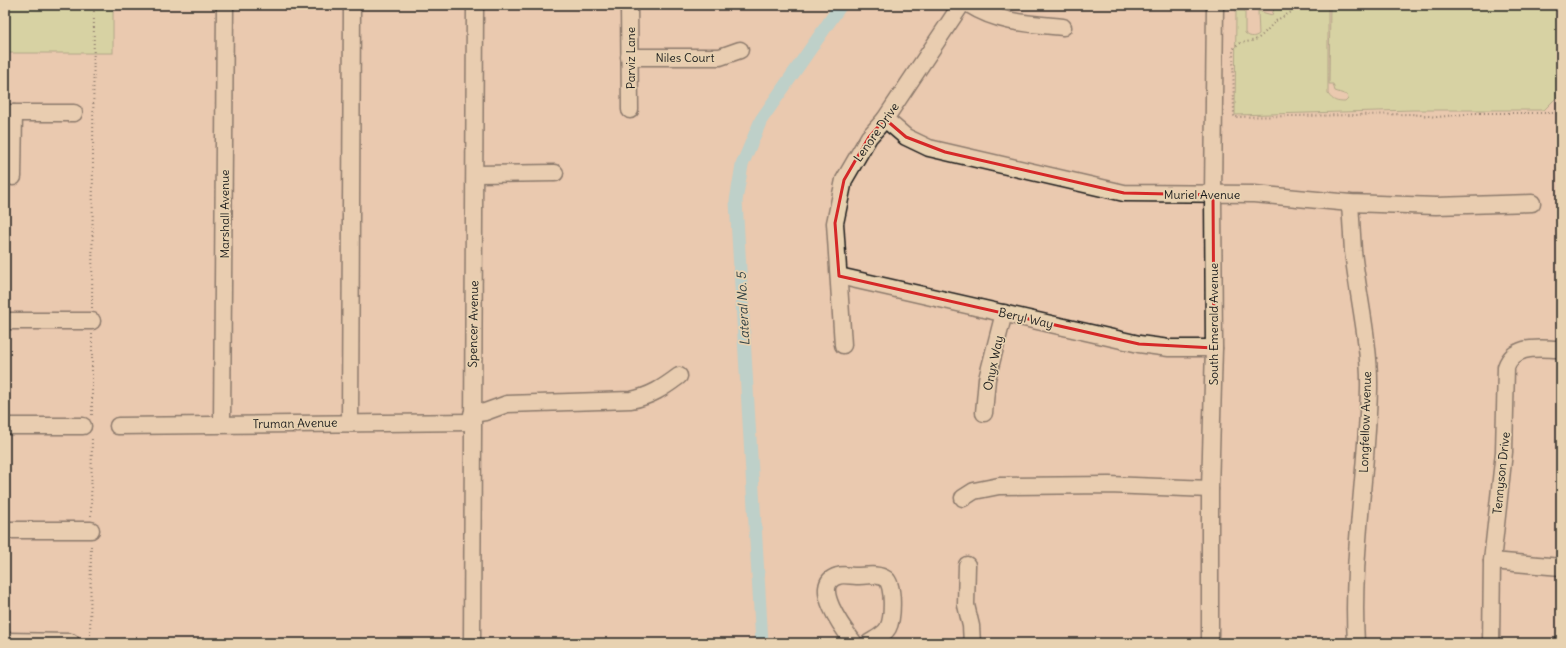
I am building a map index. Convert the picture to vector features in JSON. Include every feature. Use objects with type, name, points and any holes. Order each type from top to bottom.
[{"type":"street","name":"Marshall Avenue","points":[[222,424],[225,5]]},
{"type":"street","points":[[350,423],[352,5]]},
{"type":"street","name":"Spencer Avenue","points":[[472,643],[475,5]]},
{"type":"street","name":"Parviz Lane","points":[[629,5],[630,110]]},
{"type":"street","name":"Lenore Drive","points":[[843,345],[835,224],[844,180],[869,137],[885,119],[961,5]]},
{"type":"street","points":[[970,5],[1001,19],[1063,27]]},
{"type":"street","name":"South Emerald Avenue","points":[[1210,643],[1210,489],[1214,348],[1213,195],[1215,5]]},
{"type":"street","name":"Niles Court","points":[[629,57],[720,57],[740,50]]},
{"type":"street","points":[[13,177],[9,113],[74,113]]},
{"type":"street","name":"Muriel Avenue","points":[[885,119],[906,137],[930,148],[1124,193],[1213,195],[1254,194],[1350,202],[1436,206],[1532,203]]},
{"type":"street","points":[[475,174],[555,173]]},
{"type":"street","name":"Longfellow Avenue","points":[[1350,202],[1353,251],[1364,328],[1369,388],[1355,569],[1356,643]]},
{"type":"street","name":"Beryl Way","points":[[839,276],[1139,344],[1169,348],[1214,348]]},
{"type":"street","name":"Onyx Way","points":[[984,413],[987,379],[1004,313]]},
{"type":"street","points":[[5,321],[92,321]]},
{"type":"street","name":"Tennyson Drive","points":[[1491,643],[1492,561],[1504,452],[1506,366],[1509,359],[1515,352],[1523,349],[1561,350]]},
{"type":"street","name":"Truman Avenue","points":[[118,426],[350,423],[472,418],[507,404],[631,400],[646,397],[660,390],[679,376]]},
{"type":"street","points":[[5,426],[83,426]]},
{"type":"street","points":[[963,498],[974,491],[998,486],[1109,485],[1210,489]]},
{"type":"street","points":[[5,530],[91,530]]},
{"type":"street","points":[[1492,561],[1561,567]]},
{"type":"street","points":[[967,565],[966,605],[971,626],[972,643]]},
{"type":"street","points":[[854,643],[834,614],[827,598],[827,588],[830,581],[838,576],[881,576],[888,580],[891,588],[891,618],[888,628],[869,643]]},
{"type":"street","points":[[5,641],[71,642]]},
{"type":"path","points":[[1300,5],[1293,12],[1278,20],[1257,39],[1242,42],[1233,50],[1234,117],[1412,114],[1437,117],[1474,113],[1561,113]]},
{"type":"highlighted area","points":[[885,119],[906,137],[945,152],[1124,193],[1213,195],[1214,348],[1139,344],[839,276],[835,223],[844,180],[869,137]]},
{"type":"green space","points":[[5,5],[113,5],[113,53],[5,53]]},
{"type":"green space","points":[[1281,5],[1328,5],[1328,94],[1333,100],[1345,102],[1348,99],[1347,95],[1335,91],[1333,84],[1329,84],[1330,5],[1561,5],[1561,84],[1557,88],[1557,97],[1544,110],[1413,110],[1235,115],[1236,11],[1245,11],[1245,33],[1253,36],[1259,34],[1258,11],[1272,15],[1274,9],[1281,8]]},
{"type":"waterway","name":"Lateral No. 5","points":[[762,643],[736,201],[742,165],[761,120],[841,5]]}]
